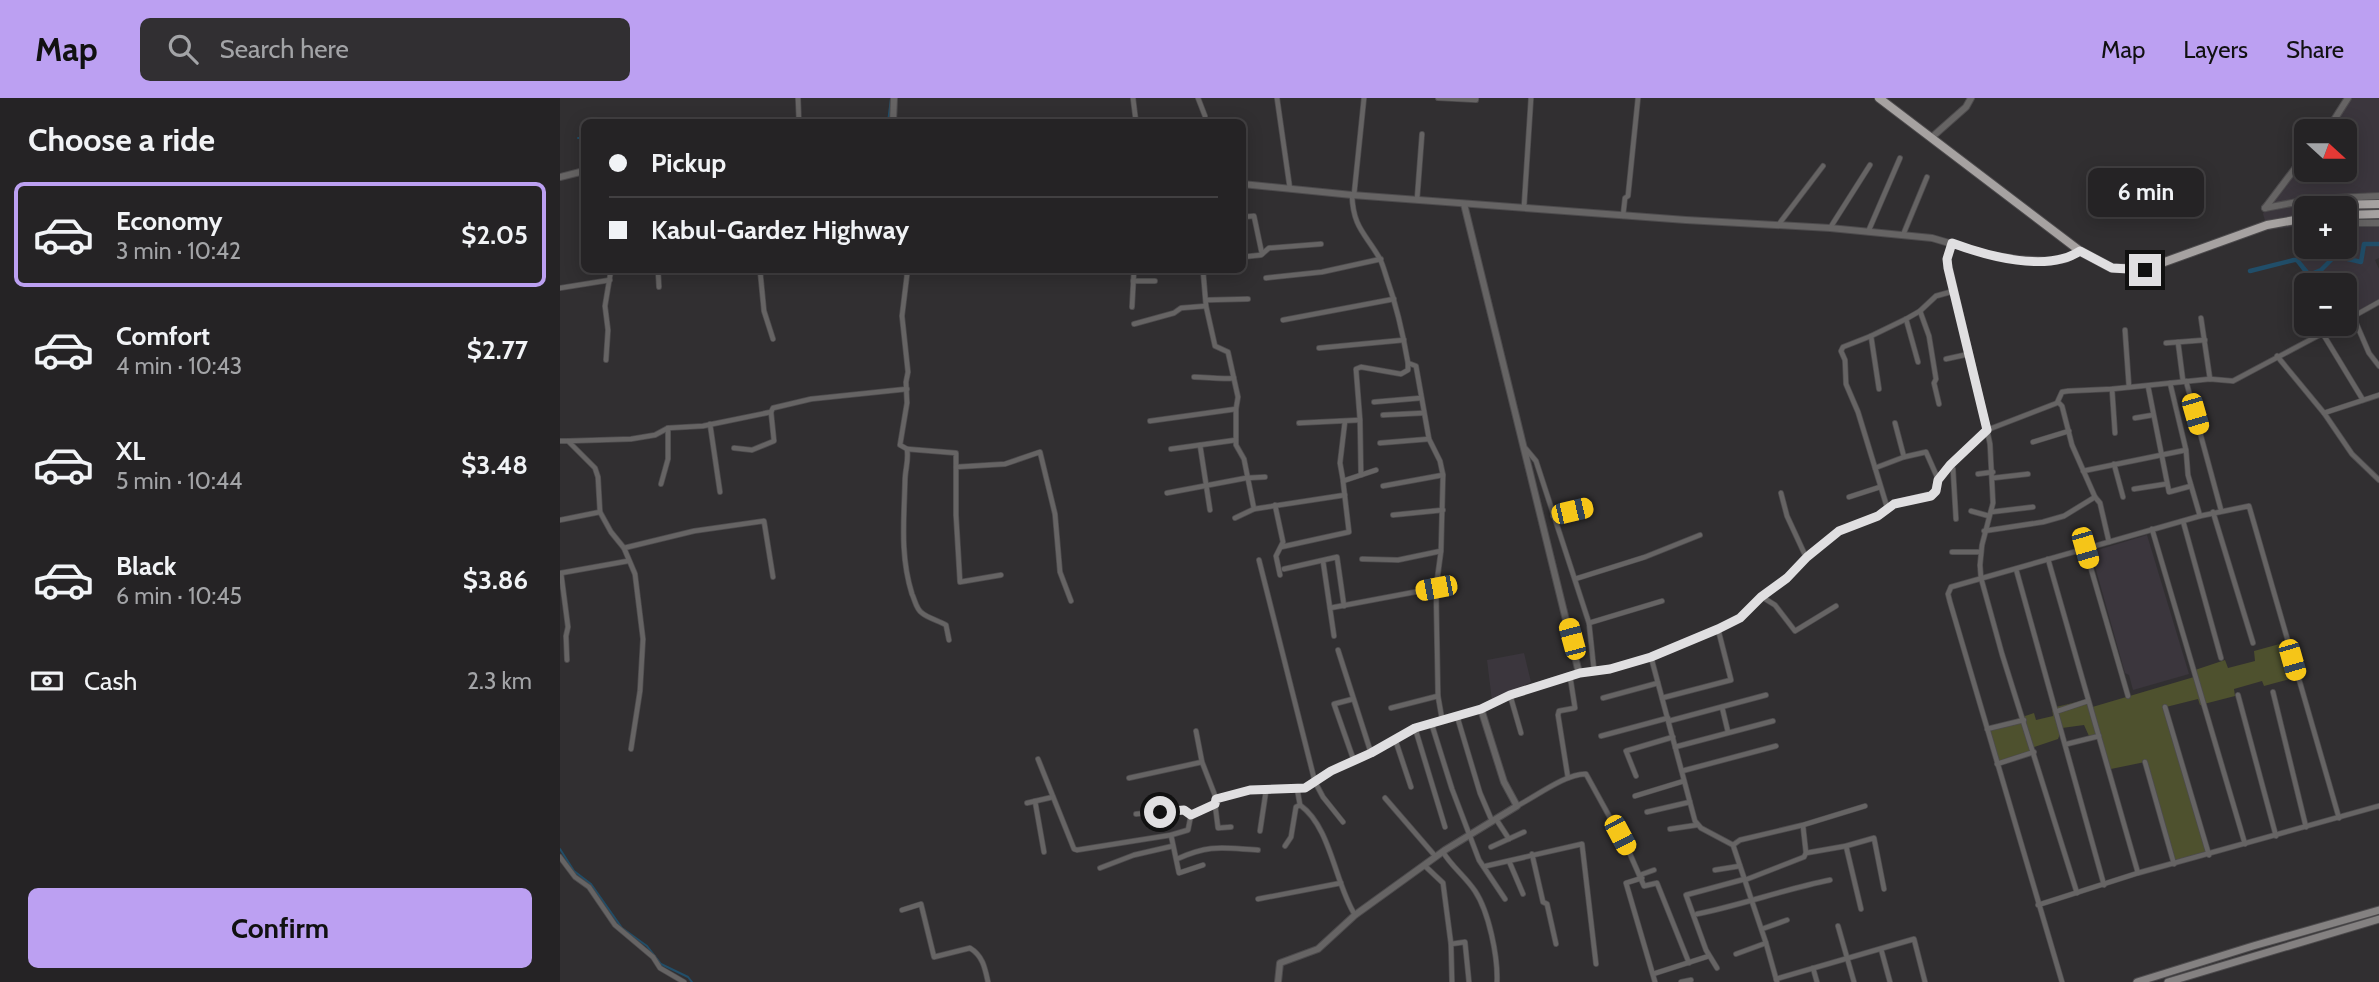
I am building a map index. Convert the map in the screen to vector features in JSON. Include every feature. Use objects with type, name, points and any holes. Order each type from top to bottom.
[{"type":"highway","points":[[1879,98],[2080,251],[2112,268],[2145,270],[2267,225],[2294,220]]},
{"type":"highway","points":[[2357,204],[2379,204]]},
{"type":"highway","points":[[2357,215],[2379,214]]},
{"type":"main road","points":[[2137,982],[2379,910]]},
{"type":"main road","points":[[2168,982],[2379,919]]},
{"type":"main road","points":[[2253,946],[2256,955]]},
{"type":"main road","points":[[2243,949],[2246,958]]},
{"type":"street","points":[[798,98],[799,119]]},
{"type":"street","points":[[893,119],[894,98]]},
{"type":"street","points":[[1133,98],[1136,119]]},
{"type":"street","points":[[1198,98],[1205,116]]},
{"type":"street","points":[[1276,98],[1290,190]]},
{"type":"street","points":[[1361,475],[1356,369],[1358,367],[1401,374],[1408,370],[1404,340],[1381,259],[1362,234],[1356,217],[1353,195],[1364,98]]},
{"type":"street","points":[[1438,98],[1476,98]]},
{"type":"street","points":[[1524,208],[1531,98]]},
{"type":"street","points":[[1623,216],[1625,198],[1628,196],[1638,98]]},
{"type":"street","points":[[1931,138],[1966,107],[1971,98]]},
{"type":"street","points":[[2334,119],[2348,98]]},
{"type":"street","points":[[1417,200],[1422,134]]},
{"type":"street","points":[[1868,232],[1900,159]]},
{"type":"street","points":[[1830,228],[1870,165]]},
{"type":"street","points":[[1779,224],[1823,166]]},
{"type":"street","points":[[2294,171],[2265,208],[2294,206]]},
{"type":"street","points":[[560,177],[581,172]]},
{"type":"street","points":[[1903,236],[1927,177]]},
{"type":"street","points":[[1246,184],[1623,216],[1830,228],[1932,238],[2004,258],[2028,260],[2066,259],[2080,251]]},
{"type":"street","points":[[2357,200],[2379,196]]},
{"type":"street","points":[[1464,204],[1580,673]]},
{"type":"street","points":[[1246,217],[1254,216],[1262,254]]},
{"type":"street","points":[[2357,223],[2379,223]]},
{"type":"street","points":[[1952,243],[1947,259],[1987,430],[1993,475],[1993,503],[1984,531],[1981,578],[2077,893]]},
{"type":"street","points":[[1246,256],[1262,254],[1269,248],[1321,244]]},
{"type":"street","points":[[1266,278],[1322,272],[1381,259]]},
{"type":"street","points":[[606,360],[608,330],[605,306],[611,273]]},
{"type":"street","points":[[657,273],[659,287]]},
{"type":"street","points":[[760,273],[764,311],[772,339]]},
{"type":"street","points":[[906,273],[902,316],[908,372],[908,403],[900,445],[907,449],[956,453],[960,582],[1001,575]]},
{"type":"street","points":[[1132,307],[1134,273]]},
{"type":"street","points":[[1203,273],[1215,346],[1228,352],[1234,378],[1238,397],[1236,440],[1244,459],[1254,509]]},
{"type":"street","points":[[560,288],[610,280]]},
{"type":"street","points":[[1133,281],[1155,281]]},
{"type":"street","points":[[1887,507],[1858,412],[1846,384],[1845,360],[1841,351],[1843,347],[1920,311],[1936,296],[1954,291]]},
{"type":"street","points":[[1134,324],[1174,313],[1181,308],[1248,299]]},
{"type":"street","points":[[1283,320],[1394,299]]},
{"type":"street","points":[[2357,314],[2379,302]]},
{"type":"street","points":[[1920,311],[1937,379],[1934,383],[1939,404]]},
{"type":"street","points":[[2201,318],[2210,379]]},
{"type":"street","points":[[1906,319],[1918,362]]},
{"type":"street","points":[[2357,325],[2369,353],[2379,366]]},
{"type":"street","points":[[2125,330],[2129,387]]},
{"type":"street","points":[[1871,336],[1879,389]]},
{"type":"street","points":[[2109,542],[2100,503],[2072,445],[2059,402],[2060,395],[2068,391],[2185,381],[2233,381],[2319,336]]},
{"type":"street","points":[[2324,336],[2363,400]]},
{"type":"street","points":[[1318,348],[1404,340]]},
{"type":"street","points":[[2166,343],[2205,340]]},
{"type":"street","points":[[2178,342],[2185,381],[2221,510]]},
{"type":"street","points":[[1946,359],[1969,354]]},
{"type":"street","points":[[2277,356],[2324,413],[2352,454],[2379,480]]},
{"type":"street","points":[[1408,363],[1416,366],[1429,439],[1440,461],[1443,475],[1441,551],[1436,588],[1438,696],[1442,719]]},
{"type":"street","points":[[1194,377],[1214,380],[1234,378]]},
{"type":"street","points":[[2170,383],[2186,450],[2191,486],[2200,516]]},
{"type":"street","points":[[2148,386],[2169,492],[2191,486]]},
{"type":"street","points":[[560,441],[631,439],[655,435],[667,428],[710,424],[771,412],[773,408],[811,399],[907,389]]},
{"type":"street","points":[[2112,389],[2115,433]]},
{"type":"street","points":[[2324,413],[2379,395]]},
{"type":"street","points":[[1374,402],[1421,398]]},
{"type":"street","points":[[1038,758],[1065,830],[1076,850],[1188,830],[1191,815],[1216,801],[1250,790],[1305,788],[1331,771],[1371,753],[1415,728],[1481,709],[1510,695],[1570,676],[1610,669],[1651,657],[1718,629],[1740,618],[1839,531],[1878,516],[1887,507],[1906,500],[1931,496],[1936,491],[1938,480],[1950,465],[1987,430],[2059,402]]},
{"type":"street","points":[[1150,421],[1236,408]]},
{"type":"street","points":[[734,448],[752,450],[774,441],[771,412]]},
{"type":"street","points":[[1383,415],[1423,413]]},
{"type":"street","points":[[2135,418],[2153,415]]},
{"type":"street","points":[[1281,547],[1349,531],[1340,463],[1345,421]]},
{"type":"street","points":[[1299,423],[1360,421]]},
{"type":"street","points":[[1895,423],[1904,457]]},
{"type":"street","points":[[710,424],[720,492]]},
{"type":"street","points":[[661,484],[668,459],[667,428]]},
{"type":"street","points":[[2033,442],[2069,431]]},
{"type":"street","points":[[1380,443],[1429,439]]},
{"type":"street","points":[[1171,449],[1236,440]]},
{"type":"street","points":[[568,441],[595,468],[600,512],[624,548],[635,573],[643,639],[640,691],[631,749]]},
{"type":"street","points":[[1199,445],[1210,510]]},
{"type":"street","points":[[907,449],[909,463],[905,476],[906,497],[903,513],[906,573],[916,606],[921,612],[946,625],[949,640]]},
{"type":"street","points":[[1526,449],[1534,456],[1589,623],[1594,670]]},
{"type":"street","points":[[2083,471],[2186,450]]},
{"type":"street","points":[[956,467],[1005,464],[1040,452],[1055,514],[1060,572],[1071,601]]},
{"type":"street","points":[[1875,468],[1926,452],[1938,480]]},
{"type":"street","points":[[2114,464],[2123,497]]},
{"type":"street","points":[[1950,465],[1953,469],[1956,519]]},
{"type":"street","points":[[1343,481],[1376,470]]},
{"type":"street","points":[[1978,474],[2028,474]]},
{"type":"street","points":[[1383,486],[1443,475]]},
{"type":"street","points":[[1167,493],[1265,477]]},
{"type":"street","points":[[2134,489],[2166,484]]},
{"type":"street","points":[[1849,498],[1880,486]]},
{"type":"street","points":[[1781,493],[1787,516],[1807,557]]},
{"type":"street","points":[[1235,518],[1254,509],[1345,495]]},
{"type":"street","points":[[1984,531],[2064,516],[2095,497]]},
{"type":"street","points":[[1275,505],[1283,542],[1276,556],[1280,575]]},
{"type":"street","points":[[2062,982],[1948,594],[1951,587],[2246,505],[2250,508],[2339,818]]},
{"type":"street","points":[[1553,516],[1590,507]]},
{"type":"street","points":[[1971,511],[1990,514],[2033,507]]},
{"type":"street","points":[[1393,515],[1443,510]]},
{"type":"street","points":[[560,520],[600,512]]},
{"type":"street","points":[[2213,512],[2253,643]]},
{"type":"street","points":[[624,548],[694,531],[764,521],[773,577]]},
{"type":"street","points":[[2183,521],[2221,659]]},
{"type":"street","points":[[2152,529],[2245,844]]},
{"type":"street","points":[[1575,579],[1645,557],[1700,535]]},
{"type":"street","points":[[2085,548],[2128,696]]},
{"type":"street","points":[[1362,559],[1398,560],[1441,551]]},
{"type":"street","points":[[1952,552],[1981,552]]},
{"type":"street","points":[[1284,569],[1337,557],[1344,606]]},
{"type":"street","points":[[2048,559],[2138,873]]},
{"type":"street","points":[[1259,560],[1315,782],[1343,822]]},
{"type":"street","points":[[567,660],[568,627],[560,574],[628,561]]},
{"type":"street","points":[[1323,561],[1334,636]]},
{"type":"street","points":[[2016,569],[2105,885]]},
{"type":"street","points":[[1330,608],[1436,588]]},
{"type":"street","points":[[1762,597],[1775,605],[1795,631],[1836,606]]},
{"type":"street","points":[[1589,623],[1662,601]]},
{"type":"street","points":[[1662,698],[1731,680],[1718,629]]},
{"type":"street","points":[[1338,650],[1371,753]]},
{"type":"street","points":[[1651,657],[1697,825]]},
{"type":"street","points":[[1568,778],[1558,715],[1559,711],[1575,708],[1570,676]]},
{"type":"street","points":[[1603,698],[1658,683]]},
{"type":"street","points":[[2273,692],[2306,827]]},
{"type":"street","points":[[1510,695],[1521,733]]},
{"type":"street","points":[[1601,736],[1766,695]]},
{"type":"street","points":[[2238,695],[2276,836]]},
{"type":"street","points":[[1391,708],[1438,696]]},
{"type":"street","points":[[1353,699],[1334,704],[1354,761]]},
{"type":"street","points":[[2057,711],[2088,701]]},
{"type":"street","points":[[1722,707],[1728,732]]},
{"type":"street","points":[[2165,707],[2209,855]]},
{"type":"street","points":[[1481,709],[1504,782],[1517,806]]},
{"type":"street","points":[[1457,716],[1480,793],[1494,820],[1509,839]]},
{"type":"street","points":[[1987,729],[2024,720]]},
{"type":"street","points":[[1675,747],[1773,721]]},
{"type":"street","points":[[1431,722],[1452,789],[1479,859],[1506,899]]},
{"type":"street","points":[[1415,728],[1445,827]]},
{"type":"street","points":[[1196,732],[1202,762],[1216,801],[1219,828],[1231,827]]},
{"type":"street","points":[[2067,744],[2099,736]]},
{"type":"street","points":[[1636,776],[1626,751],[1673,737]]},
{"type":"street","points":[[1395,738],[1411,787]]},
{"type":"street","points":[[1682,772],[1776,746]]},
{"type":"street","points":[[1997,764],[2034,752]]},
{"type":"street","points":[[1129,778],[1202,762]]},
{"type":"street","points":[[2146,762],[2174,864]]},
{"type":"street","points":[[1278,982],[1280,963],[1318,949],[1355,915],[1443,852],[1568,778],[1586,774],[1645,886],[1657,883],[1689,963]]},
{"type":"street","points":[[1635,796],[1684,781]]},
{"type":"street","points":[[1297,788],[1300,805],[1310,812],[1333,858],[1346,901],[1355,915]]},
{"type":"street","points":[[1260,831],[1266,791]]},
{"type":"street","points":[[1027,803],[1053,797]]},
{"type":"street","points":[[1385,798],[1436,857]]},
{"type":"street","points":[[1035,802],[1044,852]]},
{"type":"street","points":[[1647,812],[1690,802]]},
{"type":"street","points":[[1285,846],[1291,837],[1296,807],[1300,805]]},
{"type":"street","points":[[1733,845],[1740,840],[1803,825],[1864,806]]},
{"type":"street","points":[[2038,905],[2138,873],[2379,806]]},
{"type":"street","points":[[1136,814],[1184,810],[1191,815]]},
{"type":"street","points":[[1670,830],[1697,825],[1733,845],[1762,929],[1776,981],[1914,939],[1925,982]]},
{"type":"street","points":[[1803,825],[1806,853]]},
{"type":"street","points":[[1491,847],[1524,832]]},
{"type":"street","points":[[1171,835],[1180,874],[1203,865]]},
{"type":"street","points":[[1717,968],[1709,956],[1686,895],[1745,879],[1804,857],[1806,853],[1874,838],[1884,889]]},
{"type":"street","points":[[1486,866],[1582,844],[1596,964]]},
{"type":"street","points":[[1100,868],[1134,855],[1173,846]]},
{"type":"street","points":[[1846,846],[1861,909]]},
{"type":"street","points":[[1177,859],[1210,847],[1258,850]]},
{"type":"street","points":[[1443,852],[1480,900],[1495,951],[1497,982]]},
{"type":"street","points":[[1532,854],[1537,882],[1543,902],[1547,904],[1556,944]]},
{"type":"street","points":[[560,857],[575,877],[589,887],[615,925],[653,957],[660,968],[684,982]]},
{"type":"street","points":[[1509,860],[1523,894]]},
{"type":"street","points":[[1424,865],[1443,883],[1451,944],[1452,982]]},
{"type":"street","points":[[1715,870],[1740,866]]},
{"type":"street","points":[[1654,870],[1626,883],[1655,982]]},
{"type":"street","points":[[1697,914],[1830,880]]},
{"type":"street","points":[[1258,899],[1341,883]]},
{"type":"street","points":[[902,910],[921,904],[934,957],[970,948],[979,955],[988,982]]},
{"type":"street","points":[[1762,929],[1787,920]]},
{"type":"street","points":[[1838,926],[1854,982]]},
{"type":"street","points":[[1451,944],[1465,942],[1469,982]]},
{"type":"street","points":[[1737,954],[1766,943]]},
{"type":"street","points":[[1881,949],[1890,982]]},
{"type":"street","points":[[1653,974],[1709,956]]},
{"type":"street","points":[[1813,968],[1817,982]]},
{"type":"street","points":[[1681,982],[1690,980]]},
{"type":"shaded area","points":[[2348,98],[2379,98],[2379,258],[2375,260],[2379,269],[2379,300],[2357,312],[2357,273],[2303,273],[2297,259],[2357,259],[2357,196],[2294,196],[2294,227],[2268,230],[2263,214],[2294,170],[2294,182],[2357,182],[2357,119],[2335,119]]},
{"type":"shaded area","points":[[2147,535],[2189,674],[2133,690],[2129,675],[2125,673],[2091,552]]},
{"type":"shaded area","points":[[1524,653],[1531,682],[1492,701],[1487,660]]},
{"type":"green space","points":[[2287,642],[2297,677],[2264,686],[2262,681],[2234,689],[2235,696],[2200,705],[2198,699],[2166,707],[2209,855],[2174,864],[2145,762],[2106,770],[2096,735],[2089,736],[2084,725],[2062,728],[2058,739],[2031,748],[2032,754],[1997,764],[1987,729],[2034,713],[2036,720],[2053,716],[2052,708],[2085,700],[2089,708],[2194,677],[2192,671],[2225,660],[2228,668],[2255,661],[2254,651]]},
{"type":"waterway","points":[[888,119],[891,98]]},
{"type":"waterway","points":[[2250,271],[2297,260],[2309,275],[2321,270],[2335,256],[2361,262],[2364,244],[2379,244]]},
{"type":"waterway","points":[[560,849],[574,871],[591,884],[622,928],[647,946],[661,964],[688,977],[692,982]]},
{"type":"route","points":[[1160,812],[1184,810],[1191,815],[1215,804],[1216,799],[1250,790],[1305,788],[1331,771],[1371,753],[1415,728],[1481,709],[1510,695],[1580,673],[1610,669],[1651,657],[1740,618],[1839,531],[1878,516],[1894,504],[1934,494],[1938,480],[1959,454],[1987,430],[1948,268],[1947,259],[1952,243],[2004,258],[2038,261],[2066,259],[2080,251],[2112,268],[2145,270]]}]
